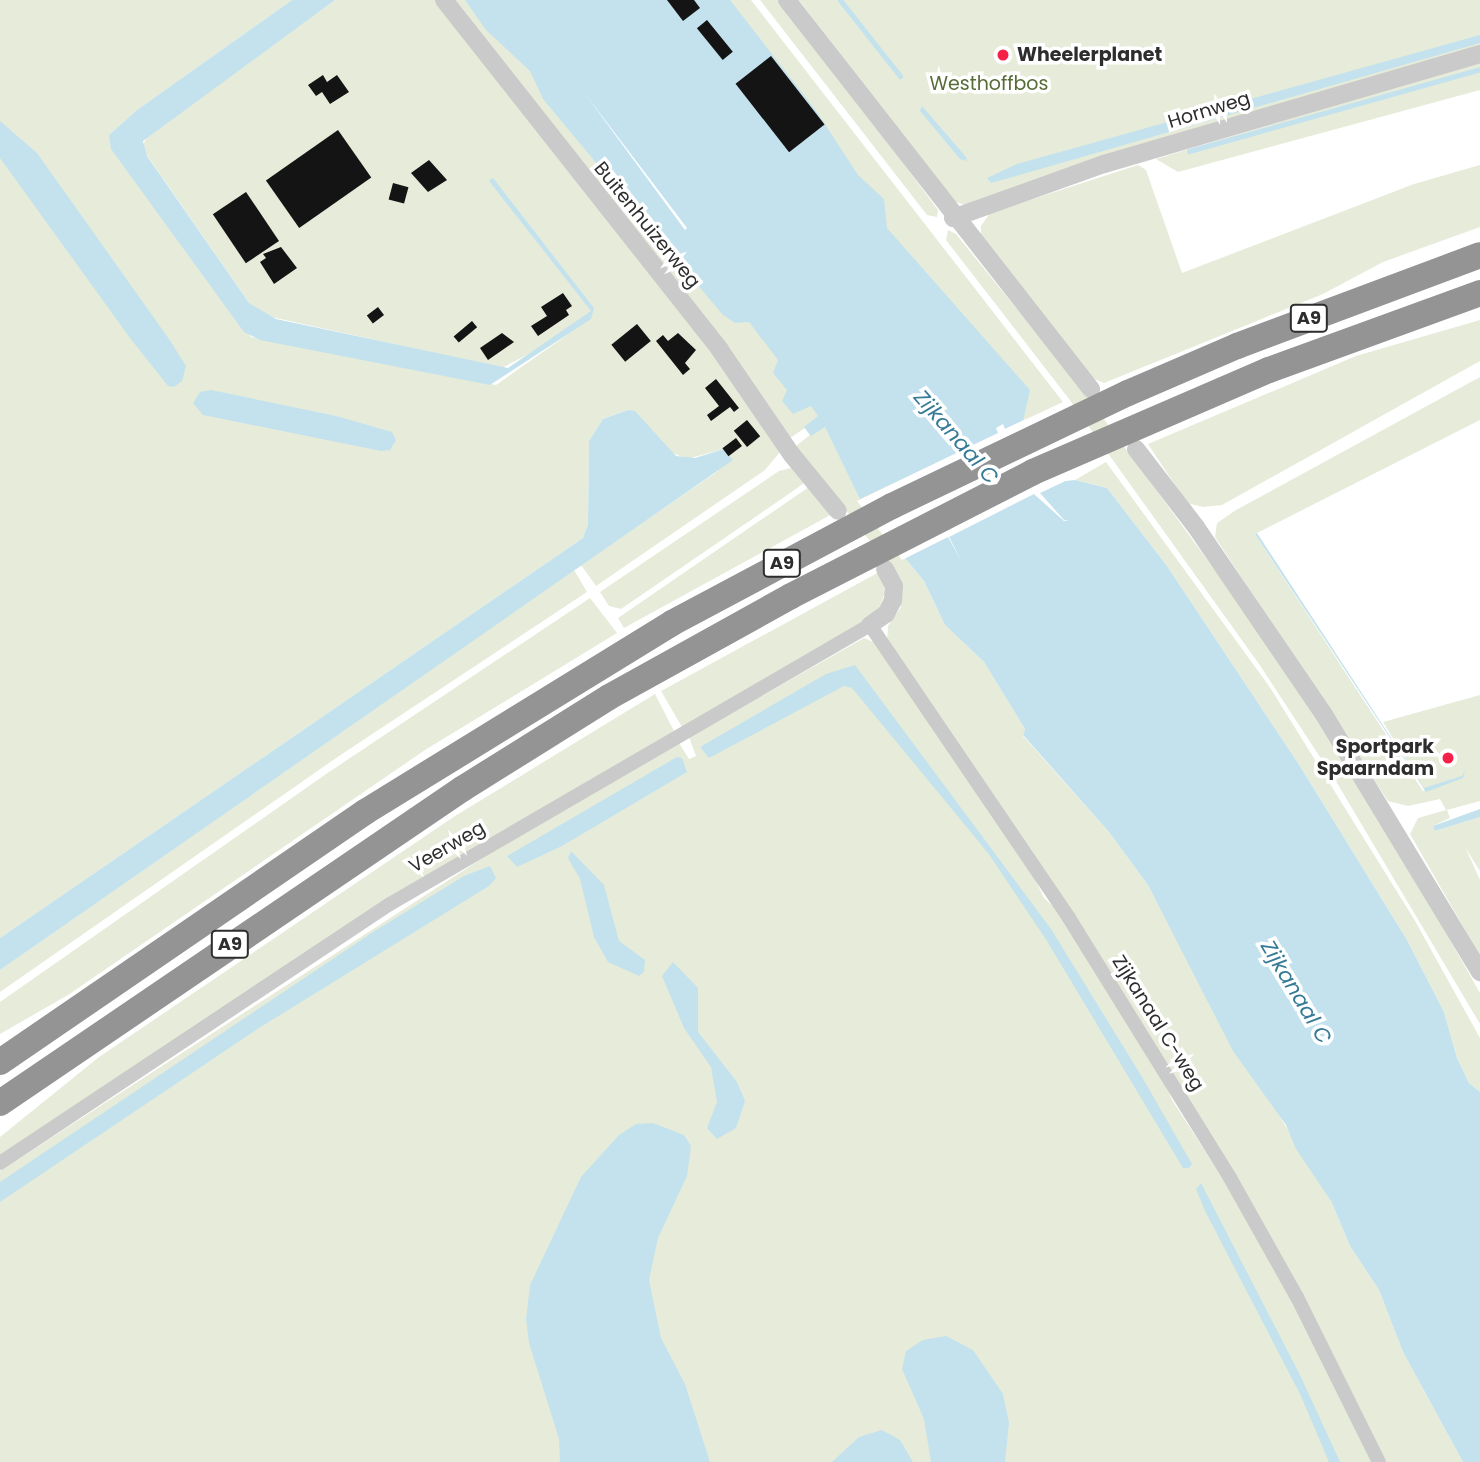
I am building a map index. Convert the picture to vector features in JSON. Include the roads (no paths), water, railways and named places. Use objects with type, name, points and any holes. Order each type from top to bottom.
[{"type":"highway","name":"A9","points":[[0,1062],[438,765],[672,623],[794,556],[1140,388],[1480,255]]},
{"type":"highway","name":"A9","points":[[0,1103],[462,789],[609,697],[791,596],[1033,472],[1269,370],[1480,293]]},
{"type":"street","name":"Buitenhuizerweg","points":[[444,0],[720,350],[811,481],[838,511]]},
{"type":"street","points":[[787,0],[953,218],[1091,389]]},
{"type":"street","name":"Hornweg","points":[[953,218],[1104,164],[1480,54]]},
{"type":"street","points":[[1136,449],[1196,527],[1323,713],[1480,972]]},
{"type":"street","name":"Veerweg","points":[[0,1163],[390,904],[870,625],[886,614],[893,600],[894,586],[885,569]]},
{"type":"street","name":"Zijkanaal C-weg","points":[[870,625],[1069,918],[1222,1164],[1297,1297],[1379,1462]]},
{"type":"water","points":[[292,0],[335,0],[143,141],[147,156],[249,303],[276,319],[508,368],[591,311],[489,181],[493,178],[594,308],[591,319],[490,385],[260,340],[244,332],[111,149],[109,135],[137,110]]},
{"type":"water","name":"Zijkanaal C","points":[[465,0],[730,0],[817,112],[858,175],[884,199],[887,228],[1030,390],[1023,421],[1005,429],[1002,425],[997,428],[999,433],[860,499],[825,427],[811,436],[804,427],[818,416],[811,406],[793,414],[782,401],[787,390],[773,373],[778,360],[749,322],[735,323],[722,314],[543,99],[530,71],[486,30]]},
{"type":"water","points":[[1480,35],[1480,43],[991,183],[987,178],[1017,164]]},
{"type":"water","points":[[922,106],[967,161],[960,159],[920,111]]},
{"type":"water","points":[[0,121],[37,153],[169,339],[186,366],[182,381],[174,387],[168,386],[130,338],[0,158]]},
{"type":"water","points":[[211,390],[336,416],[392,432],[396,440],[390,450],[381,451],[203,415],[193,403],[200,392]]},
{"type":"water","points":[[628,410],[635,411],[676,456],[695,458],[724,449],[733,460],[0,970],[0,938],[583,538],[588,524],[589,441],[603,419]]},
{"type":"water","points":[[1480,420],[1257,533],[1424,788],[1462,776],[1465,770],[1463,778],[1426,792],[1255,534]]},
{"type":"water","name":"Zijkanaal C","points":[[944,464],[1057,482],[1075,480],[1107,488],[1167,566],[1298,763],[1407,940],[1444,1012],[1457,1058],[1469,1083],[1480,1092],[1480,1462],[1463,1462],[1403,1352],[1379,1290],[1350,1246],[1331,1201],[1296,1149],[1286,1125],[1233,1051],[1148,885],[1109,832],[1023,735],[1025,729],[984,662],[945,625],[924,581],[904,557]]},
{"type":"water","points":[[855,665],[1051,929],[1142,1077],[1192,1164],[1189,1168],[1183,1168],[1047,941],[988,853],[852,688],[844,686],[709,758],[700,747],[826,674]]},
{"type":"water","points":[[677,757],[682,758],[687,772],[562,846],[517,867],[507,856]]},
{"type":"water","points":[[1480,809],[1480,817],[1435,831],[1433,826]]},
{"type":"water","points":[[571,851],[604,885],[619,941],[645,960],[644,972],[639,976],[608,962],[594,937],[580,879],[568,858]]},
{"type":"water","points":[[490,866],[496,878],[489,886],[259,1028],[0,1202],[0,1182],[373,932],[464,876]]},
{"type":"water","points":[[673,962],[698,988],[698,1032],[737,1082],[745,1101],[736,1128],[717,1139],[707,1128],[717,1102],[711,1067],[684,1028],[662,976]]},
{"type":"water","points":[[653,1123],[684,1135],[691,1146],[687,1176],[658,1238],[649,1280],[661,1338],[685,1384],[710,1462],[560,1462],[559,1439],[529,1343],[526,1319],[530,1285],[581,1177],[619,1135],[636,1124]]},
{"type":"water","points":[[1201,1183],[1301,1377],[1340,1462],[1329,1462],[1300,1394],[1205,1211],[1196,1189]]},
{"type":"water","points":[[946,1336],[973,1350],[1003,1394],[1009,1423],[1005,1462],[931,1462],[924,1419],[902,1369],[906,1351],[923,1340]]},
{"type":"water","points":[[882,1430],[900,1440],[913,1462],[832,1462],[859,1437]]},
{"type":"waterway","points":[[840,0],[900,76]]},
{"type":"waterway","points":[[1189,151],[1480,69]]},
{"type":"place","name":"Wheelerplanet","points":[[1003,55]]},
{"type":"place","name":"Sportpark Spaarndam","points":[[1448,758]]},
{"type":"park label","name":"Westhoffbos","points":[[989,84]]}]
